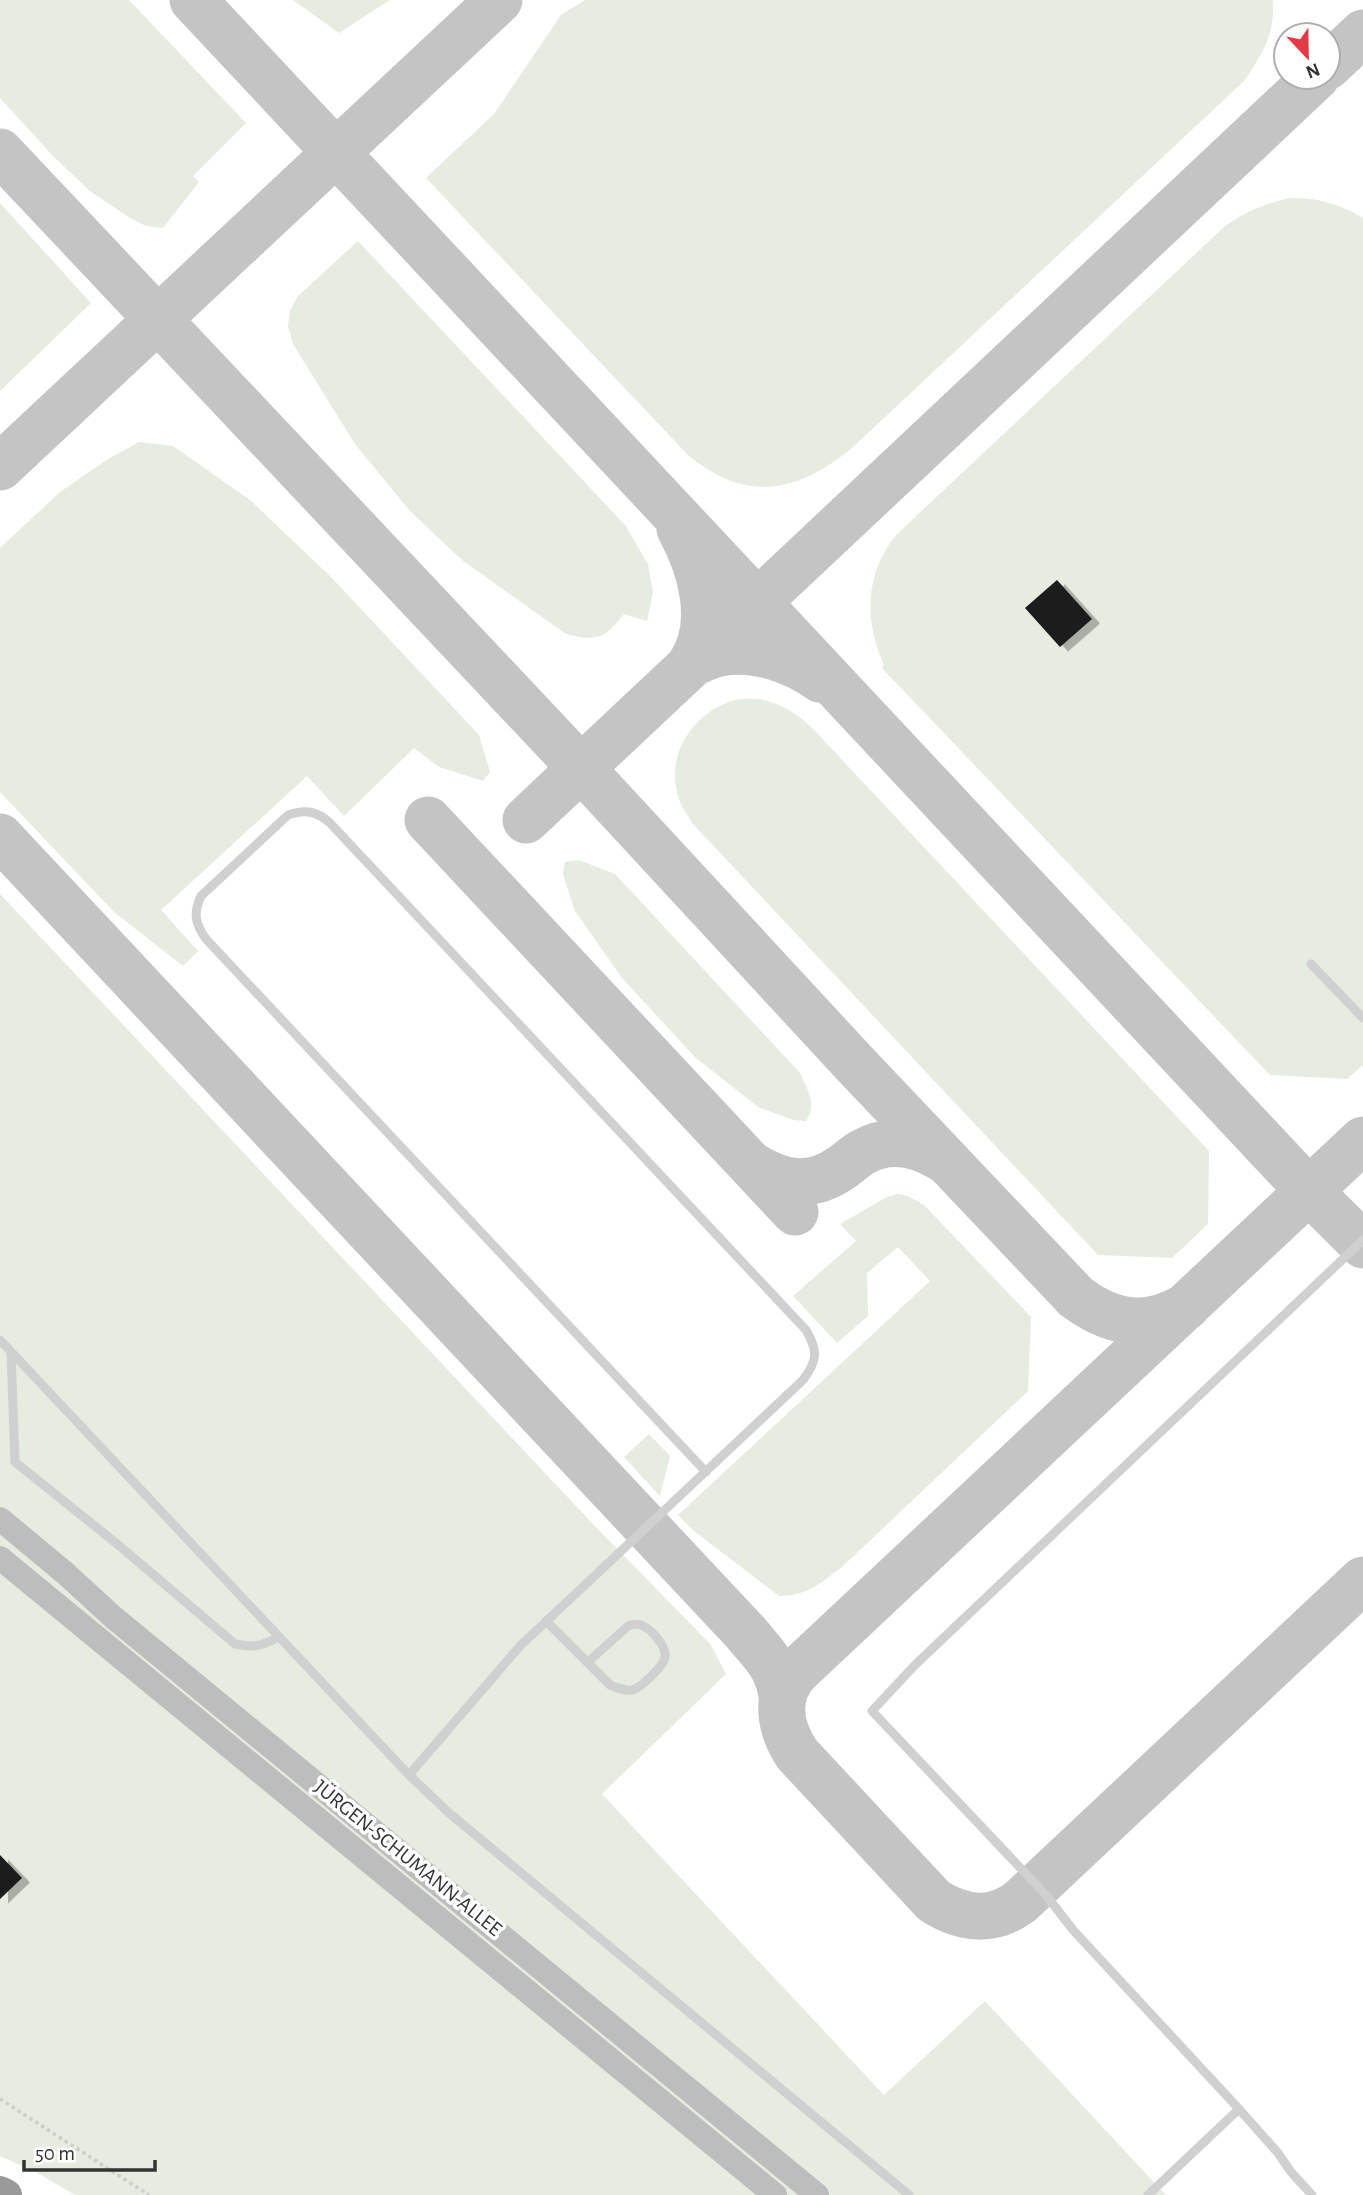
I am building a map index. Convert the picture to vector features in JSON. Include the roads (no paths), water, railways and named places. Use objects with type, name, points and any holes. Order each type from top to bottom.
[{"type":"highway","points":[[0,2192],[6,2195]]},
{"type":"street","name":"JÜRGEN-SCHUMANN-ALLEE","points":[[0,1519],[113,1617],[817,2195]]},
{"type":"street","name":"JÜRGEN-SCHUMANN-ALLEE","points":[[0,1558],[775,2195]]},
{"type":"lane","points":[[409,1775],[509,1657],[546,1621],[706,1472],[803,1380],[813,1368],[816,1356],[806,1330],[330,823],[321,815],[310,811],[288,815],[201,896],[195,917],[198,929],[706,1472]]},
{"type":"lane","points":[[1311,964],[1363,1018]]},
{"type":"lane","points":[[1312,2195],[1239,2109],[1073,1930],[1046,1895],[872,1711],[915,1665],[1363,1240]]},
{"type":"lane","points":[[0,1340],[409,1775],[491,1849],[909,2195]]},
{"type":"lane","points":[[11,1352],[15,1462],[234,1644],[247,1647],[264,1646],[278,1637]]},
{"type":"lane","points":[[546,1621],[610,1685],[620,1689],[631,1690],[642,1685],[663,1664],[666,1657],[660,1642],[650,1631],[635,1623],[628,1626],[588,1662]]},
{"type":"lane","points":[[1148,2195],[1239,2109]]}]
